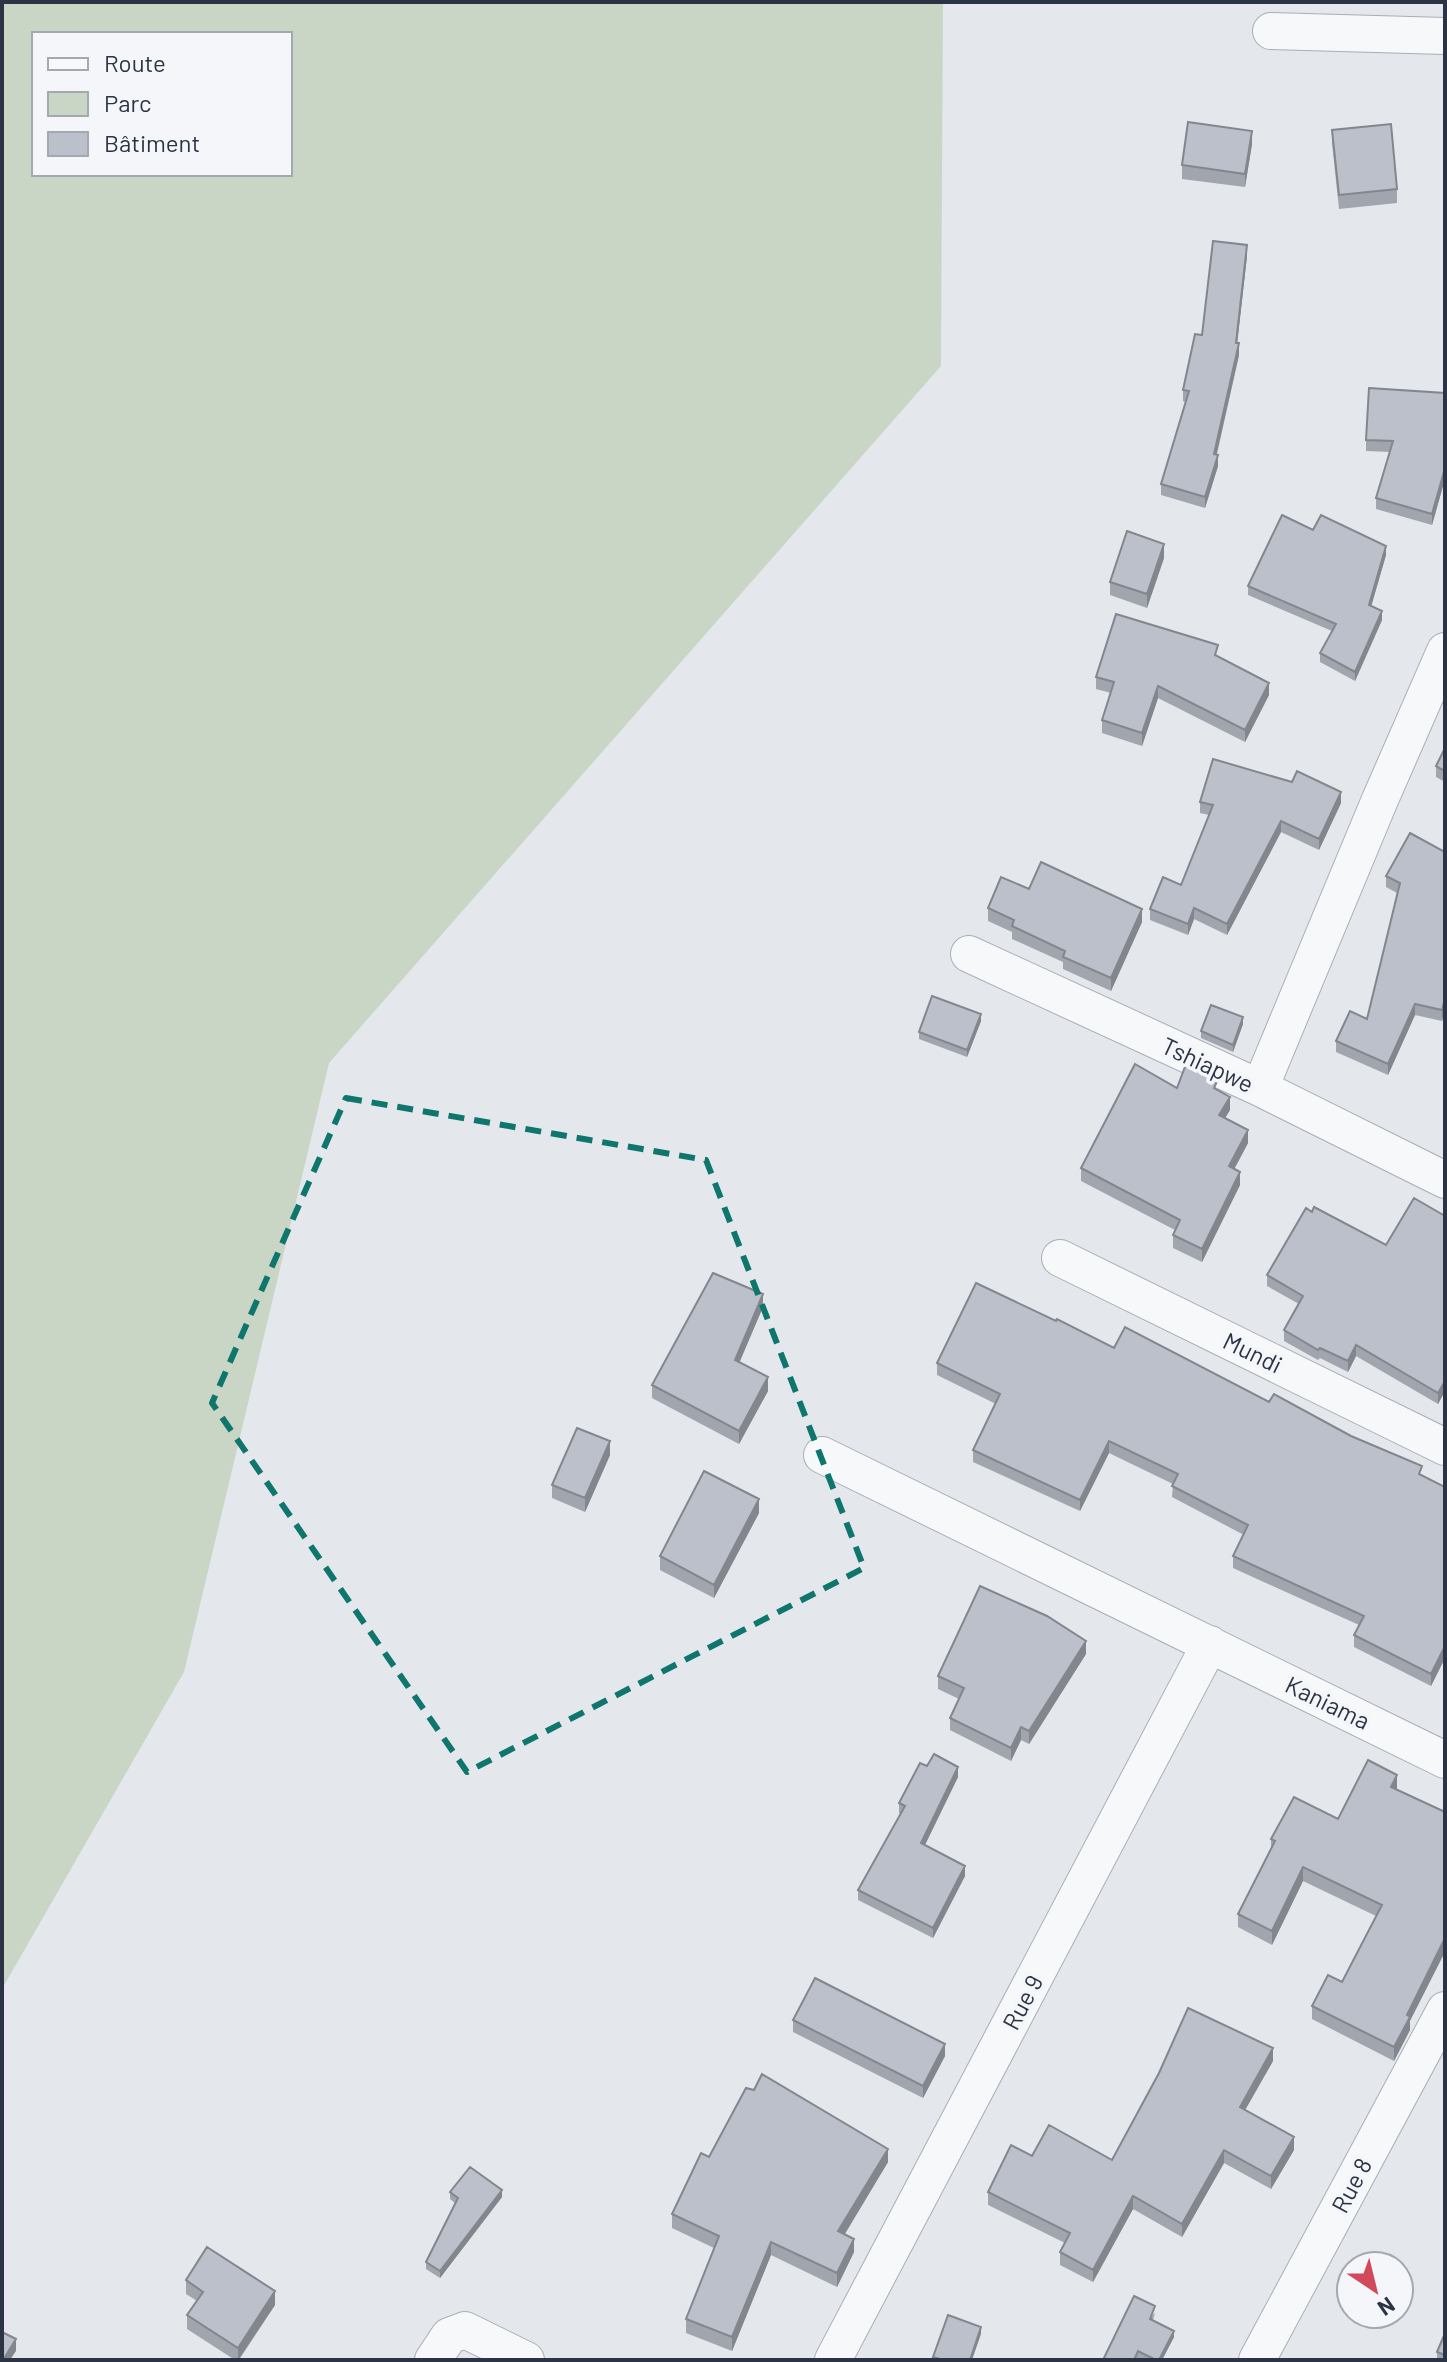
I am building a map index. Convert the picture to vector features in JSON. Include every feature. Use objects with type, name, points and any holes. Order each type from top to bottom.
[{"type":"street","points":[[1271,31],[1445,36]]},
{"type":"street","points":[[1260,1088],[1445,651]]},
{"type":"street","name":"Tshiapwe","points":[[969,954],[1260,1088],[1445,1180]]},
{"type":"street","name":"Mundi","points":[[1060,1258],[1445,1447]]},
{"type":"street","name":"Kaniama","points":[[822,1455],[1445,1760]]},
{"type":"street","name":"Rue 9","points":[[833,2360],[1210,1644]]},
{"type":"street","name":"Rue 8","points":[[1257,2360],[1445,2010]]},
{"type":"street","points":[[433,2360],[449,2336],[465,2330],[526,2360]]},
{"type":"highlighted area","points":[[346,1098],[706,1160],[864,1568],[467,1772],[212,1403]]},
{"type":"green space","points":[[2,2],[943,2],[941,366],[329,1063],[184,1672],[2,1989]]},
{"type":"building","points":[[1188,122],[1252,131],[1245,174],[1182,165]]},
{"type":"building","points":[[1391,124],[1397,189],[1339,195],[1332,130]]},
{"type":"building","points":[[1213,241],[1247,245],[1236,343],[1239,343],[1214,454],[1218,455],[1205,497],[1161,484],[1189,391],[1183,390],[1195,334],[1202,335]]},
{"type":"building","points":[[1369,388],[1445,393],[1445,468],[1432,514],[1376,498],[1393,441],[1366,440]]},
{"type":"building","points":[[1282,515],[1313,530],[1321,515],[1386,546],[1369,605],[1382,611],[1355,672],[1320,653],[1336,624],[1248,586]]},
{"type":"building","points":[[1127,531],[1164,544],[1147,594],[1110,582]]},
{"type":"building","points":[[1116,614],[1218,645],[1215,655],[1269,683],[1245,730],[1158,686],[1142,733],[1102,720],[1114,682],[1096,677]]},
{"type":"building","points":[[1445,748],[1445,771],[1436,766]]},
{"type":"building","points":[[1213,759],[1292,782],[1297,771],[1341,792],[1319,839],[1281,821],[1227,924],[1194,908],[1188,924],[1150,909],[1163,877],[1181,885],[1213,805],[1200,802]]},
{"type":"building","points":[[1410,833],[1445,852],[1445,998],[1442,1010],[1415,1004],[1388,1064],[1336,1041],[1350,1011],[1367,1019],[1400,883],[1386,876]]},
{"type":"building","points":[[1041,862],[1142,909],[1111,978],[1063,957],[1065,951],[1012,926],[1014,920],[988,908],[1001,877],[1029,889]]},
{"type":"building","points":[[932,996],[981,1014],[967,1050],[919,1032]]},
{"type":"building","points":[[1211,1005],[1243,1017],[1233,1045],[1201,1031]]},
{"type":"building","points":[[1135,1064],[1177,1088],[1186,1064],[1218,1079],[1214,1088],[1230,1097],[1219,1115],[1248,1130],[1229,1166],[1240,1172],[1202,1249],[1173,1235],[1180,1220],[1081,1168]]},
{"type":"building","points":[[1414,1198],[1445,1216],[1445,1381],[1438,1393],[1356,1345],[1348,1361],[1320,1348],[1318,1350],[1284,1330],[1303,1296],[1267,1275],[1306,1208],[1312,1212],[1314,1207],[1386,1245]]},
{"type":"building","points":[[713,1273],[763,1294],[735,1360],[768,1377],[739,1431],[652,1385]]},
{"type":"building","points":[[976,1283],[1114,1348],[1125,1327],[1269,1402],[1274,1394],[1351,1436],[1422,1466],[1419,1474],[1445,1487],[1445,1646],[1431,1674],[1354,1635],[1364,1616],[1233,1556],[1248,1525],[1172,1486],[1178,1474],[1109,1441],[1080,1500],[973,1450],[1000,1394],[937,1363]]},
{"type":"building","points":[[577,1428],[610,1441],[585,1498],[552,1485]]},
{"type":"building","points":[[704,1471],[759,1499],[714,1585],[660,1556]]},
{"type":"building","points":[[980,1586],[1047,1616],[1086,1641],[1029,1731],[1021,1727],[1011,1748],[950,1718],[964,1688],[938,1676]]},
{"type":"building","points":[[934,1754],[958,1767],[921,1843],[965,1866],[933,1928],[858,1890],[905,1806],[899,1803],[920,1763],[927,1766]]},
{"type":"building","points":[[1368,1760],[1397,1775],[1391,1787],[1445,1812],[1445,1938],[1394,2047],[1312,2006],[1328,1975],[1342,1982],[1382,1905],[1303,1867],[1272,1931],[1238,1914],[1275,1841],[1271,1839],[1294,1797],[1338,1819]]},
{"type":"building","points":[[815,1978],[945,2044],[923,2086],[793,2020]]},
{"type":"building","points":[[1188,2008],[1273,2048],[1240,2107],[1294,2137],[1271,2176],[1224,2150],[1182,2224],[1133,2196],[1093,2270],[1060,2252],[1070,2233],[988,2192],[1011,2145],[1032,2156],[1049,2125],[1112,2160],[1159,2073]]},
{"type":"building","points":[[762,2074],[888,2149],[838,2231],[854,2239],[837,2273],[771,2242],[732,2337],[686,2319],[719,2236],[672,2214],[701,2153],[709,2157],[746,2088],[754,2090]]},
{"type":"building","points":[[470,2167],[502,2190],[440,2271],[426,2262],[458,2198],[450,2192]]},
{"type":"building","points":[[207,2247],[275,2291],[238,2348],[187,2315],[203,2292],[186,2280]]},
{"type":"building","points":[[1134,2296],[1155,2306],[1150,2319],[1174,2331],[1159,2360],[1138,2351],[1134,2360],[1103,2360]]},
{"type":"building","points":[[948,2315],[981,2327],[970,2360],[933,2357]]},
{"type":"building","points":[[2,2332],[16,2339],[3,2360],[2,2360]]},
{"type":"building","points":[[1445,2333],[1445,2355],[1437,2352]]}]
